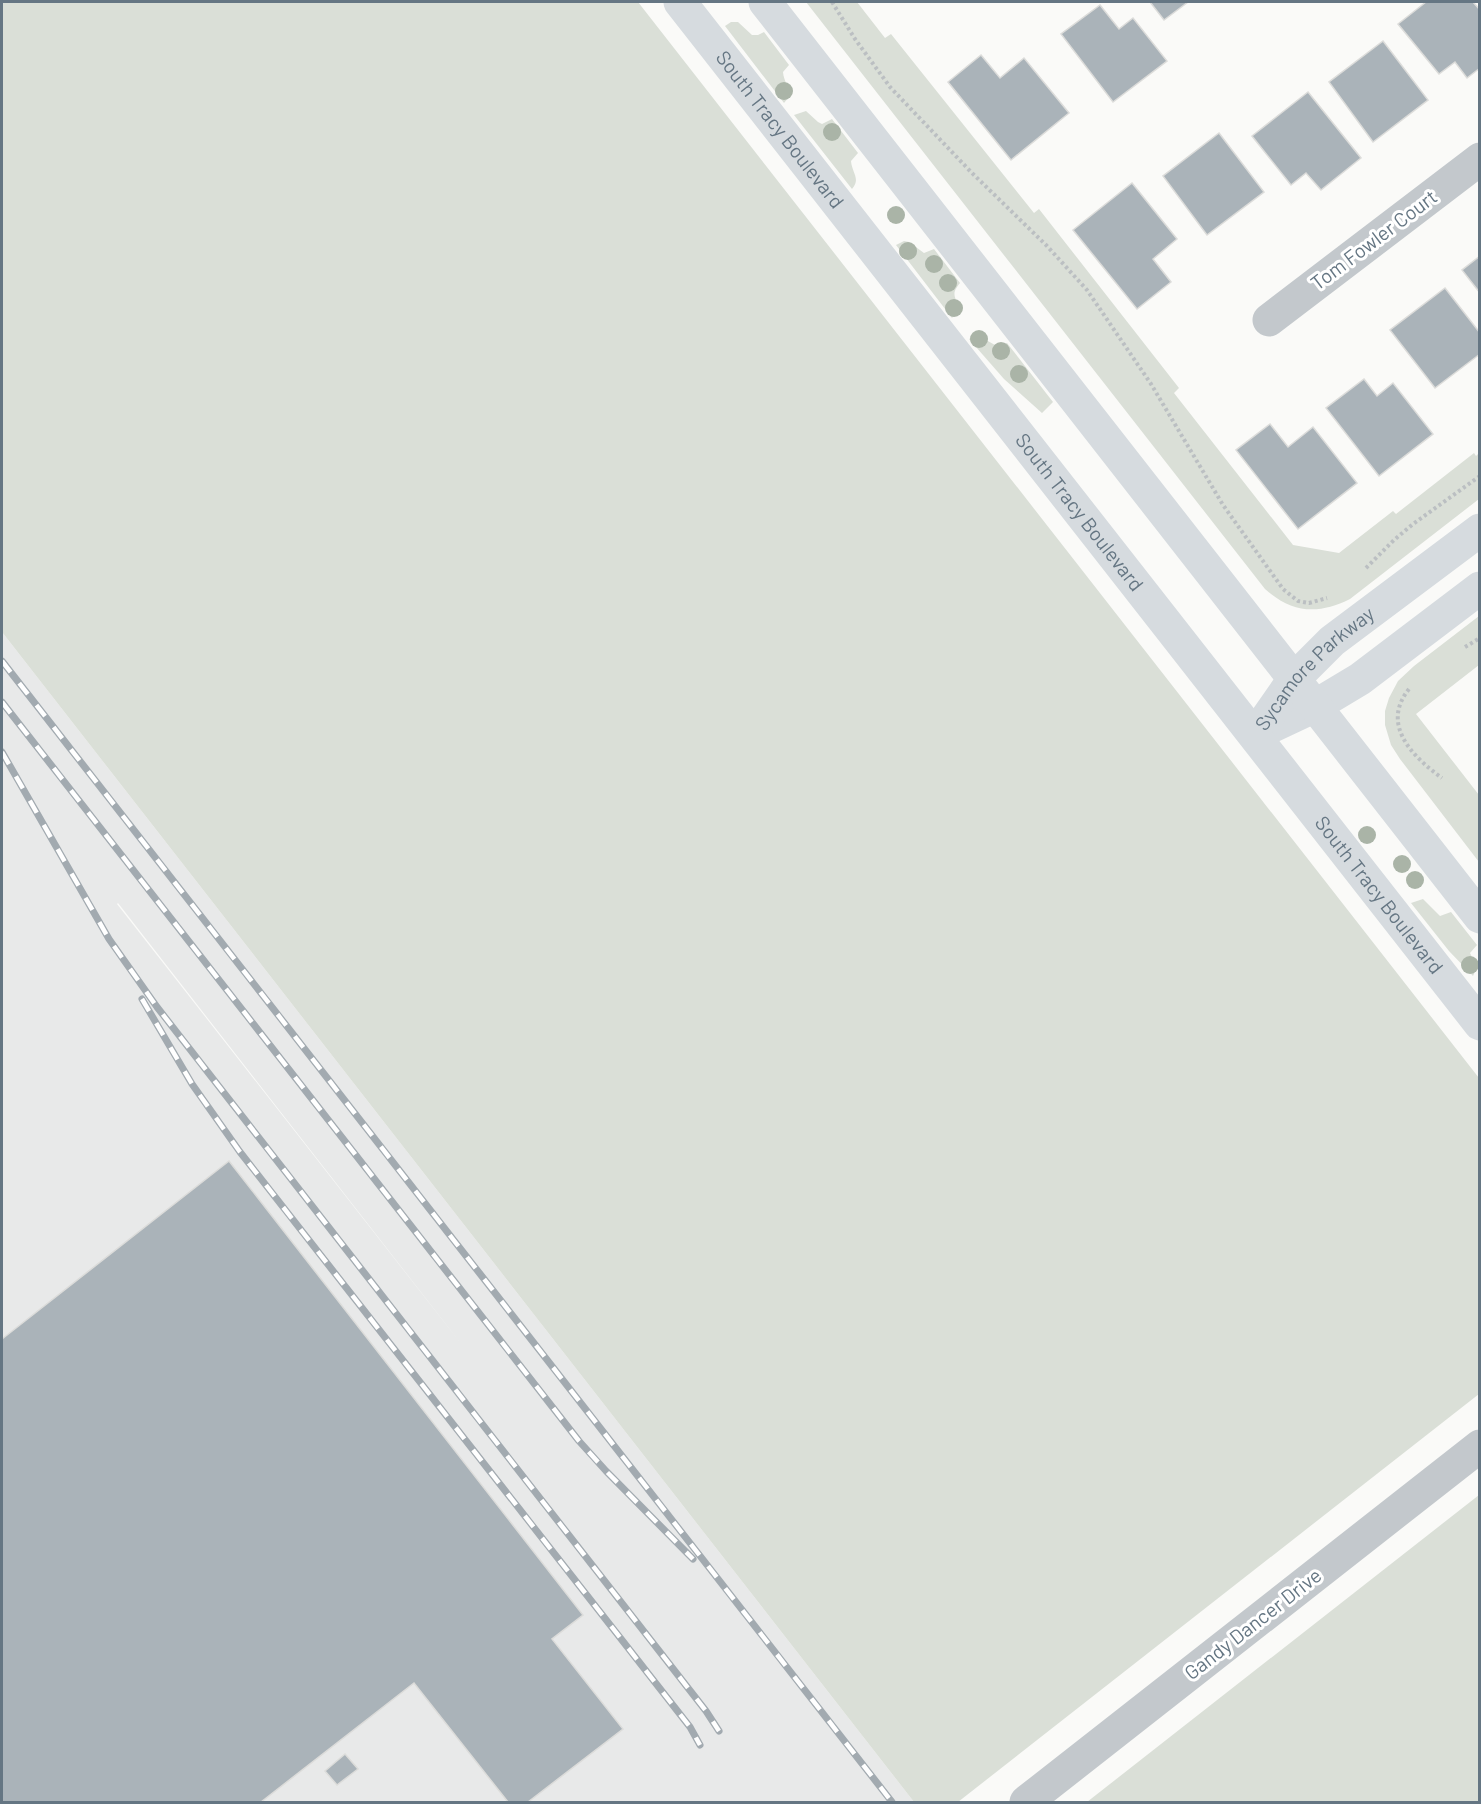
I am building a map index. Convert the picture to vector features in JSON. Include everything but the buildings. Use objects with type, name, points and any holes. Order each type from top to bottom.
[{"type":"main road","name":"South Tracy Boulevard","points":[[680,2],[1479,1023]]},
{"type":"main road","points":[[765,2],[1479,916]]},
{"type":"main road","name":"Sycamore Parkway","points":[[1254,735],[1294,679],[1332,642],[1479,530]]},
{"type":"main road","name":"Sycamore Parkway","points":[[1254,735],[1315,706],[1360,679],[1479,588]]},
{"type":"street","name":"Tom Fowler Court","points":[[1269,320],[1479,159]]},
{"type":"street","name":"Gandy Dancer Drive","points":[[1026,1803],[1479,1446]]},
{"type":"path","points":[[832,2],[855,39],[890,87],[971,172],[1047,246],[1087,290],[1151,384],[1223,505],[1283,589],[1298,601],[1310,603],[1329,597]]},
{"type":"path","points":[[1363,571],[1413,524],[1479,476]]},
{"type":"path","points":[[1456,653],[1479,638]]},
{"type":"path","points":[[1410,686],[1401,698],[1397,713],[1398,728],[1415,755],[1442,778]]},
{"type":"shaded area","points":[[2,2],[638,2],[1479,1078],[1479,1394],[958,1802],[914,1802],[2,632]]},
{"type":"shaded area","points":[[806,2],[857,2],[885,38],[891,34],[1034,213],[1039,209],[1179,388],[1174,393],[1293,545],[1339,553],[1393,511],[1396,514],[1474,453],[1476,456],[1479,453],[1479,499],[1350,599],[1327,608],[1306,609],[1295,607],[1275,597],[1265,589]]},
{"type":"shaded area","points":[[731,22],[738,22],[752,35],[764,32],[789,65],[783,72],[789,91],[784,103],[725,26]]},
{"type":"shaded area","points":[[806,111],[822,124],[832,119],[858,153],[851,161],[856,179],[852,189],[794,115]]},
{"type":"shaded area","points":[[904,241],[924,253],[934,249],[960,283],[954,293],[959,309],[952,318],[896,245]]},
{"type":"shaded area","points":[[977,335],[995,345],[1007,343],[1053,402],[1042,413],[1004,379],[969,339]]},
{"type":"shaded area","points":[[1479,616],[1479,665],[1416,714],[1479,795],[1479,862],[1391,745],[1385,725],[1385,711],[1398,681]]},
{"type":"shaded area","points":[[2,632],[914,1802],[2,1802]],"holes":[[[118,903],[466,1350],[117,904]]]},
{"type":"shaded area","points":[[1423,899],[1440,916],[1451,912],[1477,945],[1470,953],[1477,967],[1473,976],[1449,951],[1411,903]]},
{"type":"shaded area","points":[[1479,1495],[1479,1802],[1087,1802]]},
{"type":"railway","points":[[2,661],[892,1802]]},
{"type":"railway","points":[[2,702],[579,1441],[693,1559]]},
{"type":"railway","points":[[2,752],[109,939],[157,1007],[706,1711],[719,1731]]},
{"type":"railway","points":[[142,999],[192,1084],[240,1152],[690,1727],[700,1745]]}]
